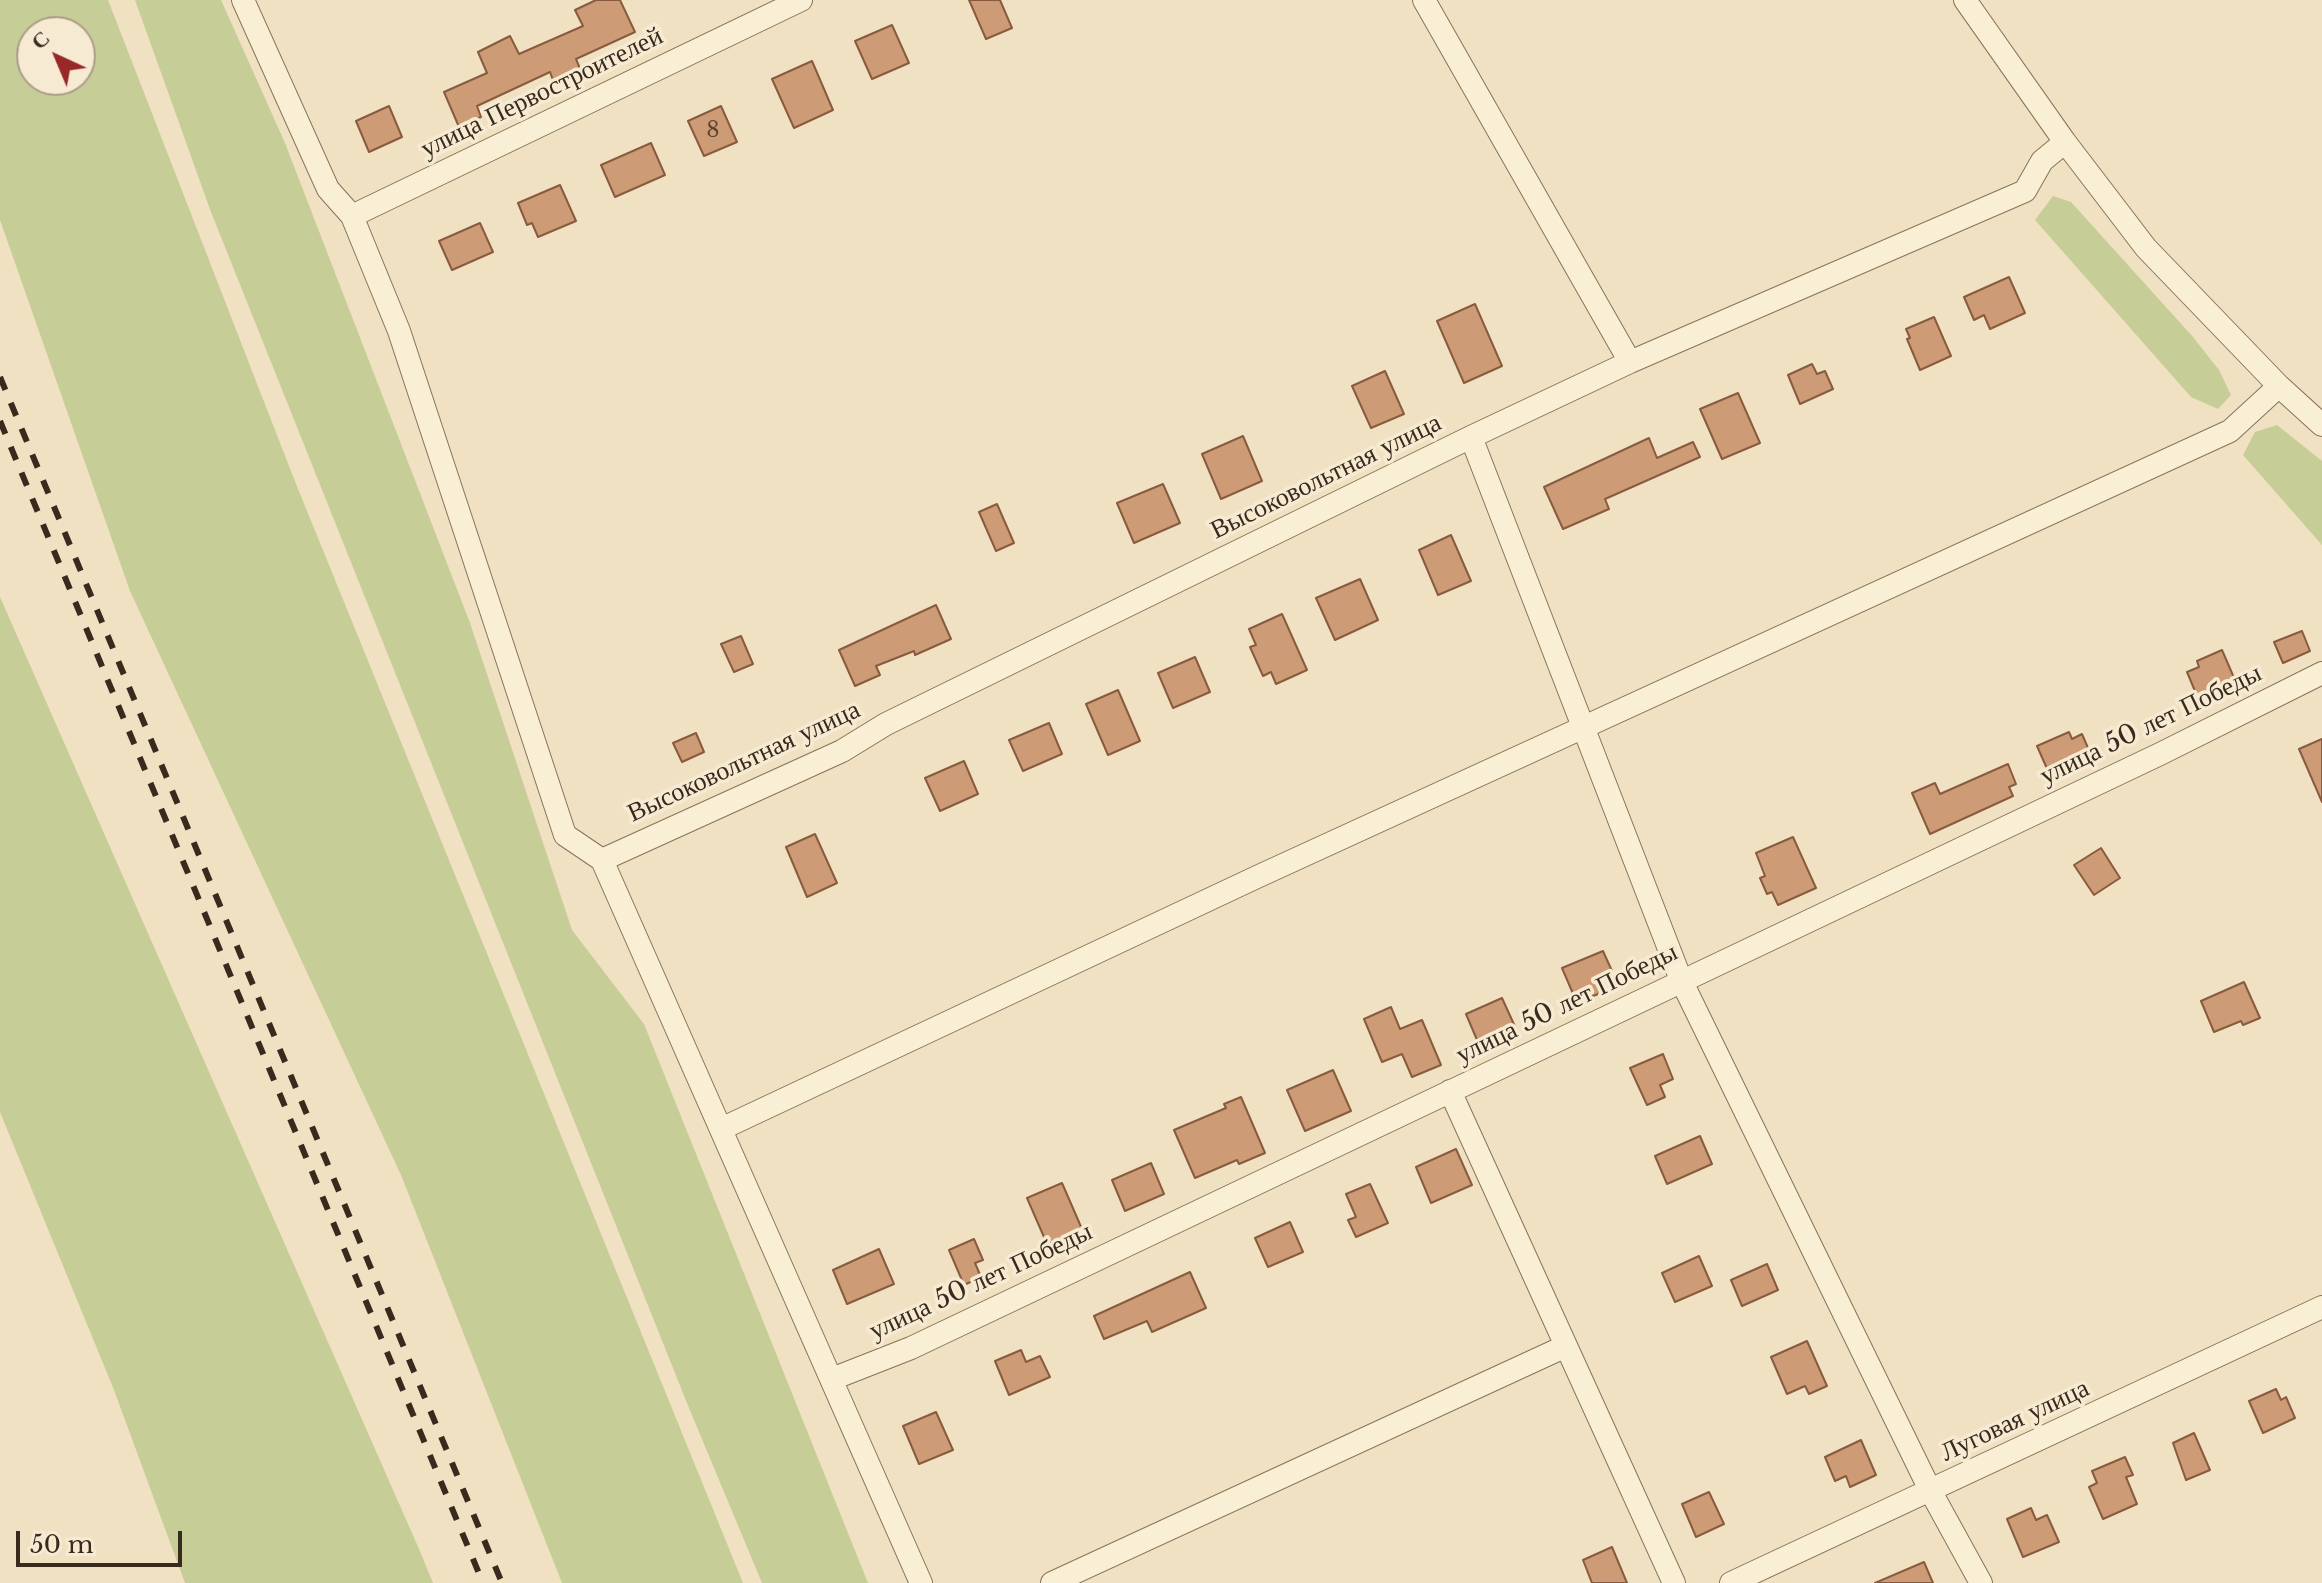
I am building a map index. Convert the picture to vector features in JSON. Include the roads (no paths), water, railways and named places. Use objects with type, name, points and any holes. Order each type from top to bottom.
[{"type":"street","points":[[243,0],[328,189],[352,216],[399,331],[565,835],[602,860],[921,1583]]},
{"type":"street","name":"улица Первостроителей","points":[[352,216],[801,0]]},
{"type":"street","points":[[1424,0],[1630,362]]},
{"type":"street","points":[[1965,0],[2065,142],[2146,248],[2279,386],[2322,425]]},
{"type":"street","name":"Высоковольтная улица","points":[[602,860],[842,751],[886,724],[1630,362],[2025,191],[2042,161],[2065,142]]},
{"type":"street","points":[[721,1129],[1259,876],[2230,431],[2279,386]]},
{"type":"street","points":[[1471,437],[1681,980],[1931,1492],[1981,1583]]},
{"type":"street","name":"улица 50 лет Победы","points":[[832,1379],[925,1341],[2160,754],[2322,673]]},
{"type":"street","points":[[1450,1091],[1674,1583]]},
{"type":"street","name":"Луговая улица","points":[[1731,1583],[2322,1307]]},
{"type":"street","points":[[1052,1583],[1566,1346]]},
{"type":"railway","points":[[0,377],[502,1583]]},
{"type":"railway","points":[[0,421],[483,1583]]}]
